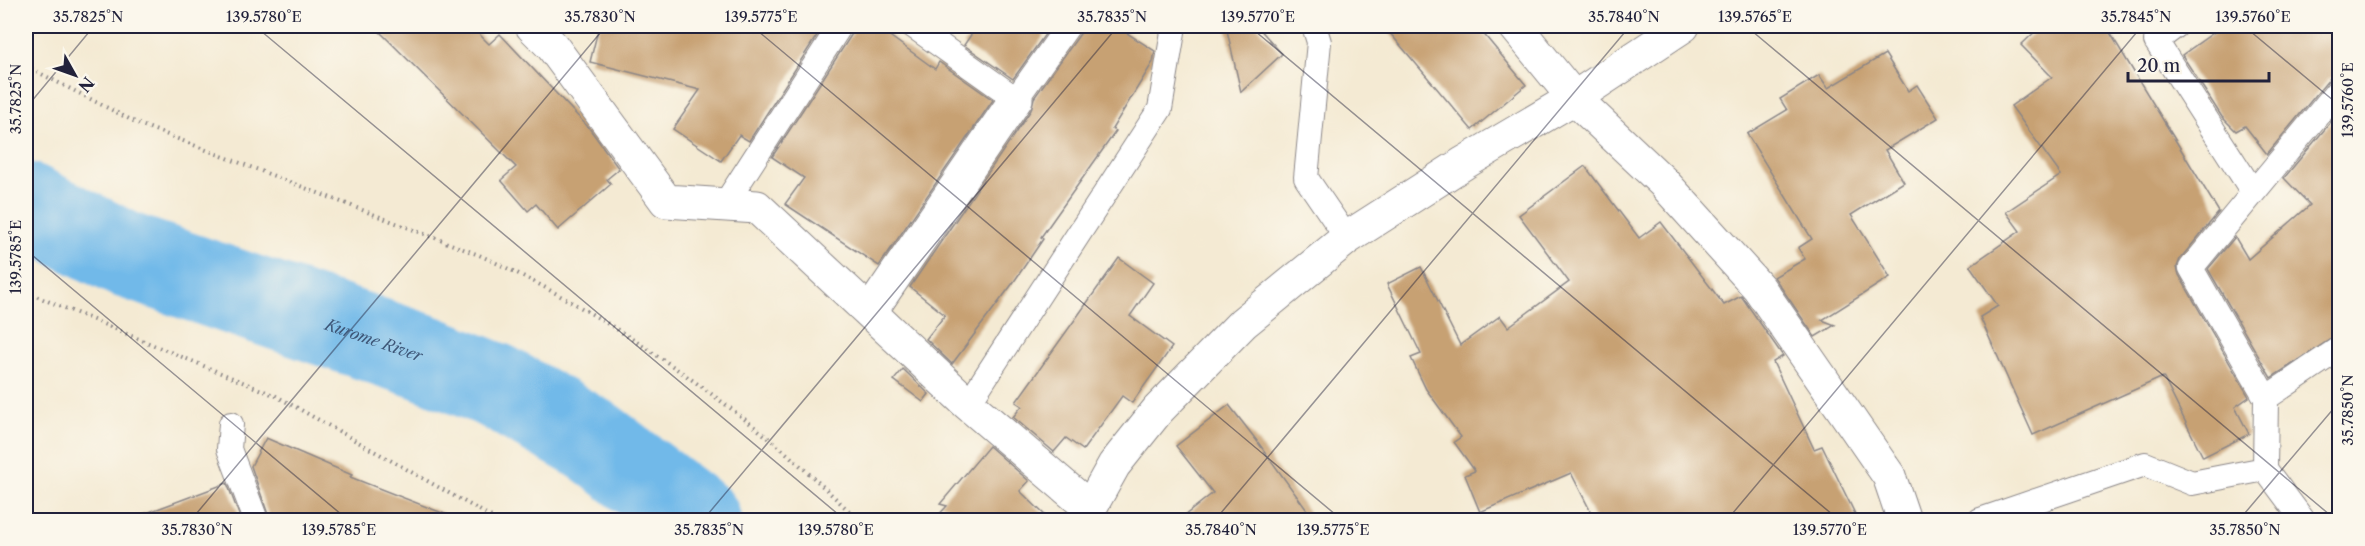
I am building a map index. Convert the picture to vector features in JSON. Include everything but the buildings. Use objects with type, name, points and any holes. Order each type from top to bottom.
[{"type":"street","points":[[1515,26],[1574,98],[1663,182],[1759,288],[1889,476],[1904,520]]},
{"type":"street","points":[[548,32],[666,201],[757,207],[1089,514],[1114,465],[1158,410],[1243,323],[1347,238],[1574,98],[1683,26]]},
{"type":"street","points":[[870,312],[1016,99]]},
{"type":"lane","points":[[725,204],[840,26]]},
{"type":"lane","points":[[913,26],[1016,99],[1068,26]]},
{"type":"lane","points":[[968,404],[1160,109],[1174,26]]},
{"type":"lane","points":[[1314,26],[1319,42],[1306,178],[1347,238]]},
{"type":"lane","points":[[2176,26],[2156,41],[2253,192]]},
{"type":"lane","points":[[2303,520],[2265,469],[2266,398],[2191,268],[2340,88]]},
{"type":"lane","points":[[2266,398],[2340,348]]},
{"type":"lane","points":[[231,424],[229,449],[256,520]]},
{"type":"lane","points":[[1980,520],[2145,464],[2192,483],[2265,469]]},
{"type":"path","points":[[26,66],[139,124],[428,235],[532,279],[582,306],[762,432],[859,520]]},
{"type":"path","points":[[26,292],[276,396],[497,520]]},
{"type":"waterway","name":"Kurome River","points":[[26,205],[126,255],[424,357],[496,386],[595,442],[698,520]]}]
